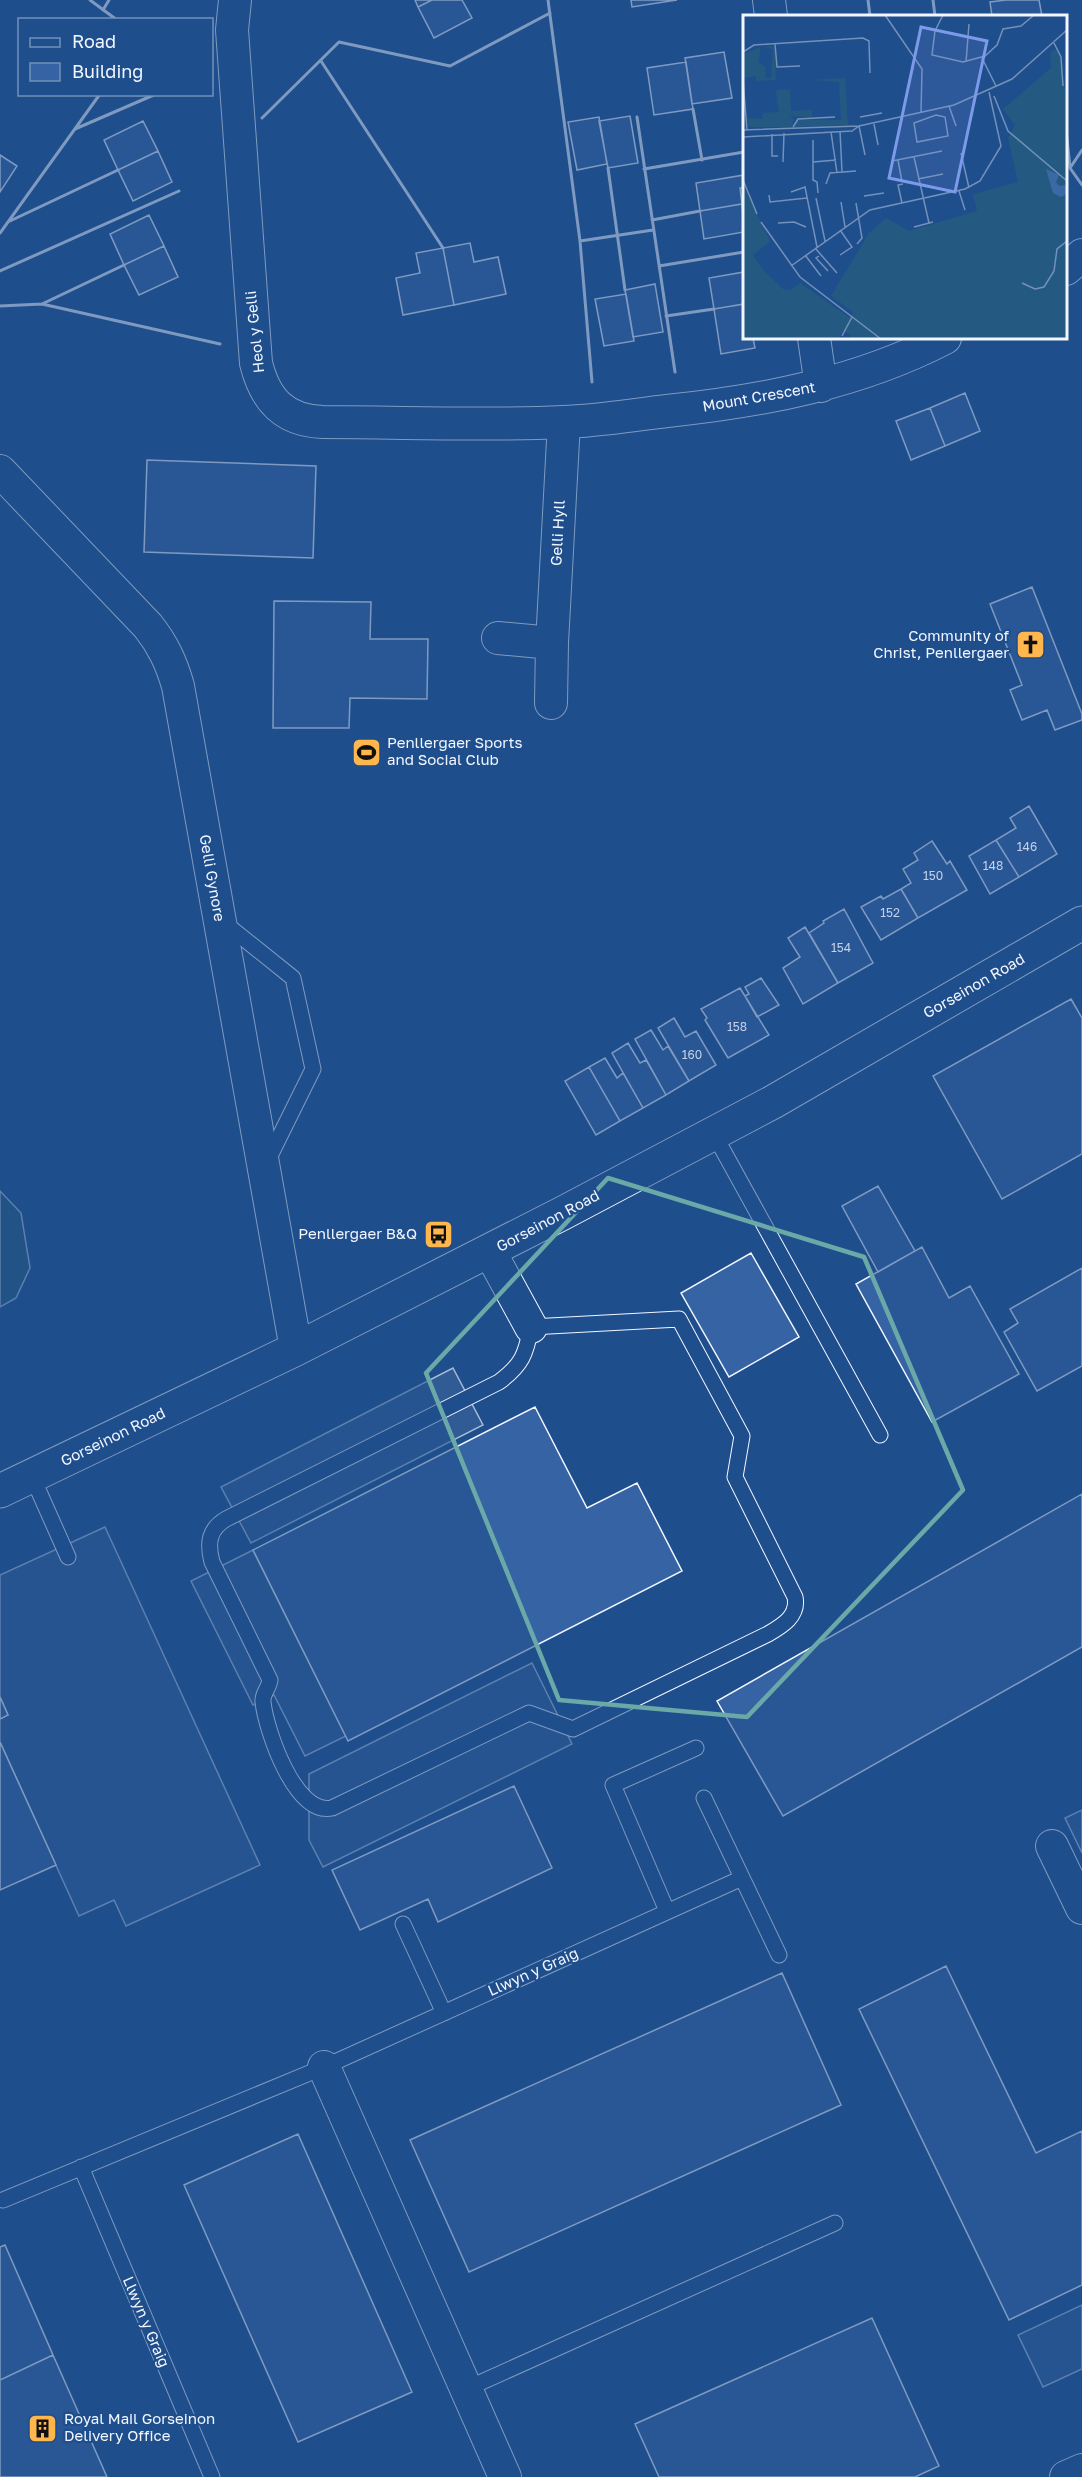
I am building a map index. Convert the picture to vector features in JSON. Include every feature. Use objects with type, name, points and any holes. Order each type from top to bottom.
[{"type":"main road","name":"Gorseinon Road","points":[[0,1491],[296,1349],[490,1252],[773,1102],[1082,923]]},
{"type":"street","name":"Heol y Gelli","points":[[235,0],[232,30],[254,347],[260,380],[269,396],[285,412],[306,422],[564,422]]},
{"type":"street","points":[[769,0],[771,15]]},
{"type":"street","points":[[814,339],[821,386]]},
{"type":"street","name":"Mount Crescent","points":[[564,422],[723,406],[821,386],[881,365],[943,339]]},
{"type":"street","name":"Gelli Hyll","points":[[551,703],[564,422]]},
{"type":"street","name":"Gelli Gynore","points":[[0,471],[162,644],[178,686],[296,1349]]},
{"type":"street","points":[[498,638],[552,643]]},
{"type":"street","points":[[490,1252],[531,1327]]},
{"type":"street","points":[[1052,1846],[1082,1908]]},
{"type":"street","points":[[324,2067],[505,2477]]},
{"type":"street","points":[[1066,2477],[1082,2470]]},
{"type":"lane","points":[[220,919],[293,978],[313,1069],[264,1168]]},
{"type":"lane","points":[[714,1134],[880,1434]]},
{"type":"lane","points":[[679,1319],[742,1436],[735,1477],[795,1596],[793,1614],[768,1634],[573,1729],[529,1713],[332,1809],[321,1808],[299,1793],[274,1746],[263,1698],[270,1680],[212,1562],[208,1544],[212,1532],[226,1519],[499,1382],[518,1367],[527,1347],[531,1327],[679,1319]]},
{"type":"lane","points":[[32,1476],[68,1557]]},
{"type":"lane","points":[[667,1911],[613,1785],[696,1748]]},
{"type":"lane","points":[[704,1798],[779,1955]]},
{"type":"lane","name":"Llwyn y Graig","points":[[3,2200],[324,2067],[742,1878]]},
{"type":"lane","points":[[403,1924],[444,2013]]},
{"type":"lane","name":"Llwyn y Graig","points":[[81,2167],[212,2477]]},
{"type":"lane","points":[[466,2389],[835,2223]]},
{"type":"highlighted area","points":[[608,1178],[864,1257],[963,1490],[747,1717],[559,1700],[426,1373]]},
{"type":"shaded area","points":[[0,1191],[21,1213],[30,1268],[16,1298],[0,1307]]},
{"type":"shaded area","points":[[453,1368],[483,1425],[251,1543],[221,1487]]},
{"type":"shaded area","points":[[105,1527],[260,1865],[126,1926],[114,1900],[79,1916],[0,1742],[0,1719],[8,1715],[0,1697],[0,1575]]},
{"type":"shaded area","points":[[253,1550],[346,1736],[305,1756],[274,1695],[253,1705],[191,1581]]},
{"type":"shaded area","points":[[532,1663],[572,1744],[323,1867],[309,1840],[309,1774]]},
{"type":"shaded area","points":[[1082,1810],[1082,1853],[1065,1818]]},
{"type":"shaded area","points":[[1082,2305],[1082,2369],[1043,2387],[1018,2335]]},
{"type":"building","points":[[415,0],[432,0],[418,7]]},
{"type":"building","points":[[432,0],[462,0],[472,18],[434,38],[418,7]]},
{"type":"building","points":[[631,0],[677,0],[632,7]]},
{"type":"building","points":[[1039,0],[1042,15],[992,15],[990,2]]},
{"type":"building","points":[[724,52],[732,98],[692,104],[685,58]]},
{"type":"building","points":[[686,62],[693,109],[654,115],[647,68]]},
{"type":"building","points":[[630,116],[638,163],[608,168],[599,121]]},
{"type":"building","points":[[599,117],[607,164],[577,170],[568,122]]},
{"type":"building","points":[[143,121],[158,151],[118,170],[104,140]]},
{"type":"building","points":[[158,151],[172,182],[133,201],[118,170]]},
{"type":"building","points":[[0,155],[17,166],[0,192]]},
{"type":"building","points":[[743,175],[743,188],[740,188],[742,204],[700,211],[696,183]]},
{"type":"building","points":[[742,204],[743,232],[704,239],[700,211]]},
{"type":"building","points":[[149,215],[164,246],[124,265],[110,234]]},
{"type":"building","points":[[470,243],[474,262],[498,257],[506,294],[454,305],[443,248]]},
{"type":"building","points":[[164,246],[178,277],[139,295],[124,265]]},
{"type":"building","points":[[443,248],[454,305],[403,315],[396,278],[420,273],[416,253]]},
{"type":"building","points":[[743,272],[743,304],[714,309],[709,278]]},
{"type":"building","points":[[655,284],[663,332],[633,337],[625,290]]},
{"type":"building","points":[[626,294],[634,341],[604,346],[595,299]]},
{"type":"building","points":[[743,304],[743,339],[753,339],[755,348],[721,354],[714,309]]},
{"type":"building","points":[[965,393],[980,431],[945,446],[930,408]]},
{"type":"building","points":[[930,408],[945,446],[911,460],[896,421]]},
{"type":"building","points":[[147,460],[316,466],[313,558],[144,552]]},
{"type":"building","name":"Community of Christ, Penllergaer","points":[[1032,587],[1082,714],[1082,720],[1055,730],[1047,710],[1022,720],[1010,690],[1022,685],[990,604]]},
{"type":"building","points":[[274,601],[371,602],[370,639],[428,639],[427,699],[350,698],[349,728],[273,728]]},
{"type":"building","points":[[1029,806],[1057,854],[1019,877],[996,840],[1016,828],[1010,818]]},
{"type":"building","points":[[996,840],[1019,877],[990,894],[969,856]]},
{"type":"building","points":[[932,841],[947,864],[950,861],[967,890],[918,918],[901,889],[911,883],[903,869],[918,860],[914,853]]},
{"type":"building","points":[[901,889],[918,918],[881,940],[861,907],[881,896],[883,899]]},
{"type":"building","points":[[844,909],[873,963],[838,983],[809,933],[824,923],[823,921]]},
{"type":"building","points":[[805,927],[838,983],[803,1004],[783,968],[800,957],[788,938]]},
{"type":"building","points":[[761,978],[779,1005],[757,1017],[745,996],[749,994],[745,987]]},
{"type":"building","points":[[740,988],[769,1035],[728,1058],[705,1020],[707,1018],[701,1009]]},
{"type":"building","points":[[1071,999],[1082,1018],[1082,1154],[1002,1199],[933,1076]]},
{"type":"building","points":[[674,1018],[685,1037],[696,1031],[716,1065],[689,1081],[658,1028]]},
{"type":"building","points":[[651,1030],[663,1050],[668,1046],[689,1081],[666,1095],[635,1039]]},
{"type":"building","points":[[628,1043],[640,1063],[646,1060],[666,1095],[643,1108],[612,1053]]},
{"type":"building","points":[[605,1058],[617,1078],[623,1073],[643,1108],[620,1121],[589,1067]]},
{"type":"building","points":[[589,1067],[620,1121],[596,1135],[565,1081]]},
{"type":"building","points":[[878,1186],[915,1251],[878,1272],[842,1206]]},
{"type":"building","points":[[922,1247],[949,1298],[970,1286],[1019,1374],[932,1422],[856,1284]]},
{"type":"building","points":[[751,1253],[799,1337],[729,1377],[681,1293]]},
{"type":"building","points":[[1082,1268],[1082,1366],[1037,1391],[1004,1332],[1018,1323],[1010,1309]]},
{"type":"building","points":[[535,1407],[587,1508],[637,1483],[682,1571],[348,1741],[253,1550]]},
{"type":"building","points":[[1082,1494],[1082,1647],[783,1816],[717,1701]]},
{"type":"building","points":[[0,1697],[8,1715],[0,1719]]},
{"type":"building","points":[[0,1742],[56,1865],[0,1890]]},
{"type":"building","points":[[514,1786],[552,1868],[438,1922],[428,1899],[360,1930],[332,1870]]},
{"type":"building","points":[[946,1966],[1036,2153],[1082,2131],[1082,2285],[1009,2320],[859,2009]]},
{"type":"building","points":[[782,1973],[841,2105],[469,2272],[410,2140]]},
{"type":"building","points":[[298,2134],[412,2392],[298,2442],[184,2185]]},
{"type":"building","points":[[5,2245],[53,2355],[0,2380],[0,2247]]},
{"type":"building","points":[[872,2318],[939,2466],[915,2477],[659,2477],[635,2424]]},
{"type":"building","name":"Royal Mail Gorseinon Delivery Office","points":[[53,2355],[107,2477],[0,2477],[0,2380]]},
{"type":"wall","points":[[90,0],[114,18]]},
{"type":"wall","points":[[103,10],[109,0]]},
{"type":"wall","points":[[548,0],[580,241],[592,382]]},
{"type":"wall","points":[[868,0],[870,15]]},
{"type":"wall","points":[[933,0],[935,15]]},
{"type":"wall","points":[[262,118],[339,42],[450,66],[550,13]]},
{"type":"wall","points":[[321,61],[443,248]]},
{"type":"wall","points":[[0,233],[99,96]]},
{"type":"wall","points":[[75,129],[151,96]]},
{"type":"wall","points":[[693,109],[702,160]]},
{"type":"wall","points":[[637,117],[675,372]]},
{"type":"wall","points":[[1067,139],[1070,168],[1082,185]]},
{"type":"wall","points":[[1070,168],[1082,150]]},
{"type":"wall","points":[[644,169],[743,152]]},
{"type":"wall","points":[[608,168],[625,290]]},
{"type":"wall","points":[[10,221],[118,170]]},
{"type":"wall","points":[[0,271],[179,191]]},
{"type":"wall","points":[[652,220],[700,211]]},
{"type":"wall","points":[[580,241],[653,230]]},
{"type":"wall","points":[[659,266],[743,252]]},
{"type":"wall","points":[[0,306],[42,304],[124,265]]},
{"type":"wall","points":[[42,304],[220,344]]},
{"type":"wall","points":[[666,316],[714,309]]},
{"type":"place","name":"Community of Christ, Penllergaer","points":[[1030,645]]},
{"type":"place","name":"Penllergaer Sports and Social Club","points":[[366,752]]},
{"type":"place","name":"Penllergaer B&Q","points":[[438,1234]]},
{"type":"place","name":"Royal Mail Gorseinon Delivery Office","points":[[43,2428]]}]
